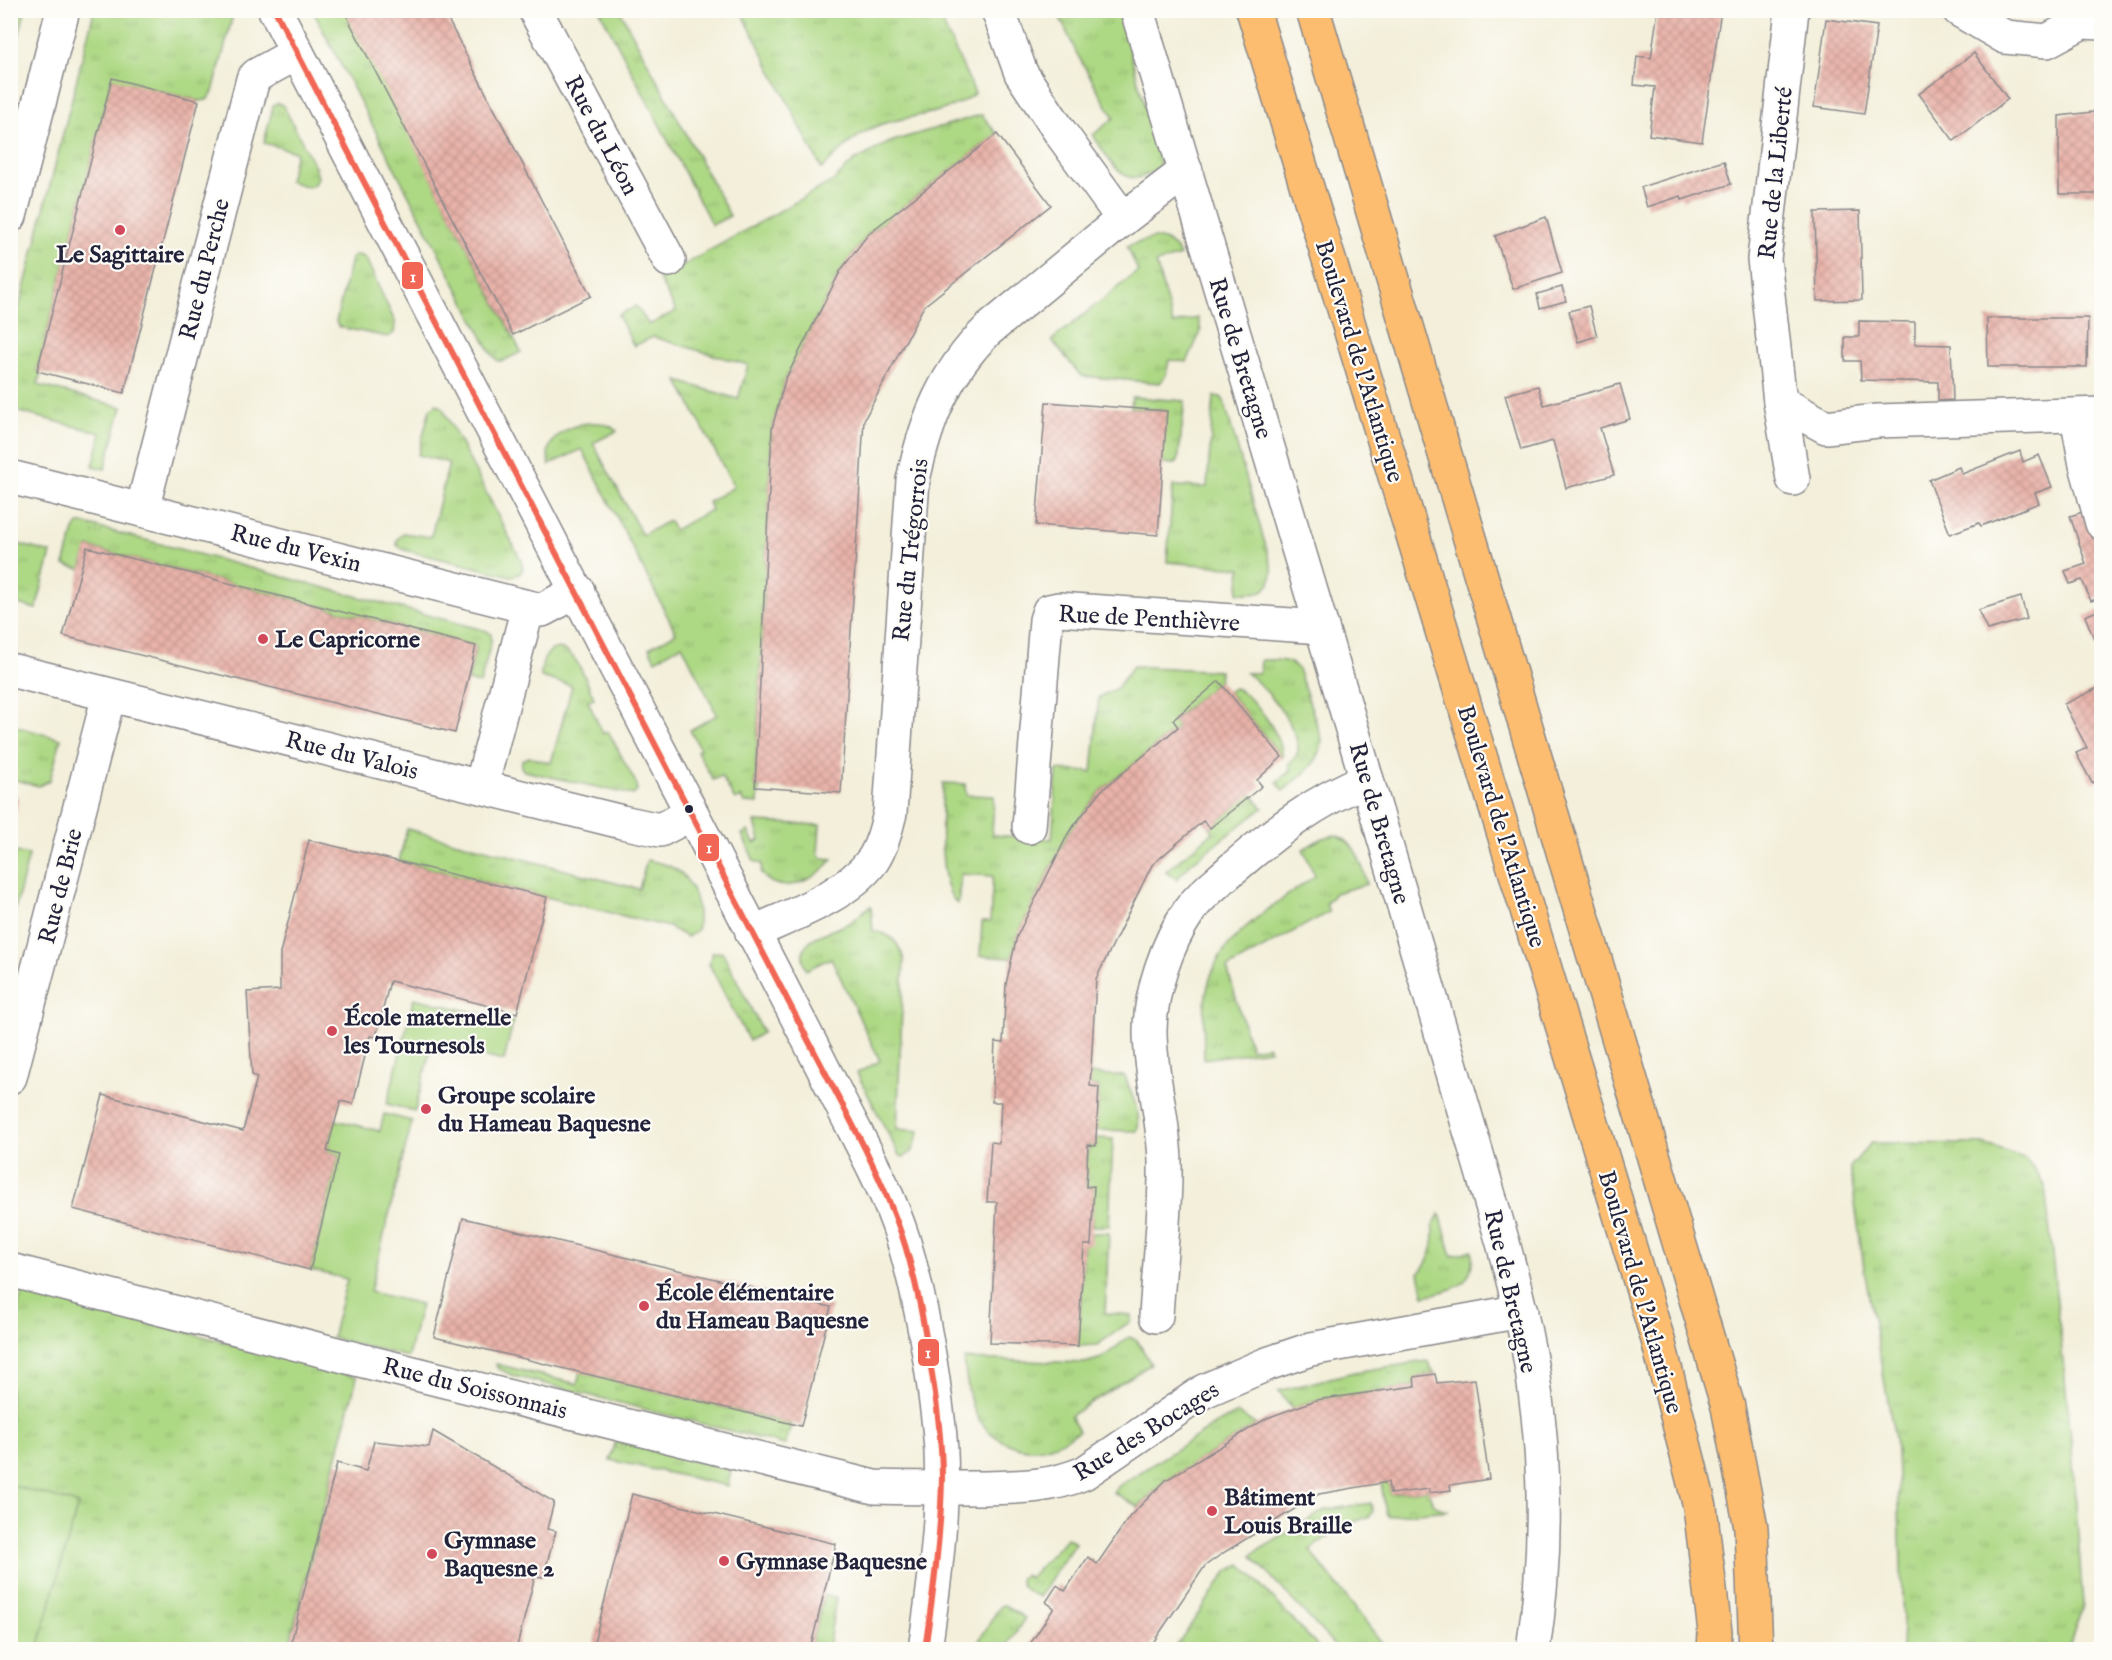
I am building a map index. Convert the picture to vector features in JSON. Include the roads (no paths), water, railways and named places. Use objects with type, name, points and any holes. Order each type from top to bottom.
[{"type":"main road","name":"Boulevard de l'Atlantique","points":[[1253,10],[1658,1340],[1700,1507],[1715,1632],[1714,1650]]},
{"type":"main road","name":"Boulevard de l'Atlantique","points":[[1313,10],[1728,1407],[1751,1528],[1756,1650]]},
{"type":"street","points":[[10,216],[63,10]]},
{"type":"street","points":[[275,10],[578,591],[876,1173],[902,1234],[930,1359],[939,1424],[941,1488],[937,1548],[925,1650]]},
{"type":"street","name":"Rue du Léon","points":[[535,10],[669,260]]},
{"type":"street","points":[[998,10],[1021,73],[1060,132],[1123,219]]},
{"type":"street","name":"Rue de Bretagne","points":[[1137,10],[1322,627],[1521,1311],[1531,1367],[1540,1444],[1543,1516],[1539,1598],[1533,1650]]},
{"type":"street","name":"Rue de la Liberté","points":[[1792,10],[1764,259],[1780,402],[1793,478]]},
{"type":"street","points":[[1959,10],[2005,36],[2047,41],[2082,22],[2102,23]]},
{"type":"street","name":"Rue du Perche","points":[[142,510],[253,79],[297,53]]},
{"type":"street","name":"Rue du Trégorrois","points":[[752,933],[839,891],[873,860],[880,847],[890,813],[913,480],[920,447],[942,391],[971,347],[988,330],[1185,171]]},
{"type":"street","points":[[1780,402],[1826,427],[1876,421],[2089,415],[2086,465],[2102,523]]},
{"type":"street","name":"Rue du Vexin","points":[[10,477],[542,610],[578,591]]},
{"type":"street","points":[[481,787],[528,607]]},
{"type":"street","name":"Rue de Penthièvre","points":[[1029,827],[1048,611],[1058,609],[1322,627]]},
{"type":"street","name":"Rue du Valois","points":[[10,670],[660,830],[691,813]]},
{"type":"street","name":"Rue de Brie","points":[[10,1077],[109,695]]},
{"type":"street","points":[[1156,1316],[1165,1159],[1152,1065],[1150,1029],[1154,995],[1165,961],[1190,911],[1207,891],[1246,857],[1312,806],[1344,788],[1366,780]]},
{"type":"street","name":"Rue du Soissonnais","points":[[10,1270],[102,1281],[360,1360],[863,1485],[941,1488]]},
{"type":"street","name":"Rue des Bocages","points":[[941,1488],[1044,1486],[1065,1481],[1084,1473],[1204,1391],[1267,1364],[1311,1349],[1521,1311]]},
{"type":"place","name":"Le Sagittaire","points":[[120,230]]},
{"type":"place","name":"Le Capricorne","points":[[263,639]]},
{"type":"place","name":"École maternelle les Tournesols","points":[[332,1031]]},
{"type":"place","name":"Groupe scolaire du Hameau Baquesne","points":[[426,1109]]},
{"type":"place","name":"École élémentaire du Hameau Baquesne","points":[[644,1306]]},
{"type":"place","name":"Bâtiment Louis Braille","points":[[1212,1511]]},
{"type":"place","name":"Gymnase Baquesne 2","points":[[432,1554]]},
{"type":"place","name":"Gymnase Baquesne","points":[[724,1561]]}]
